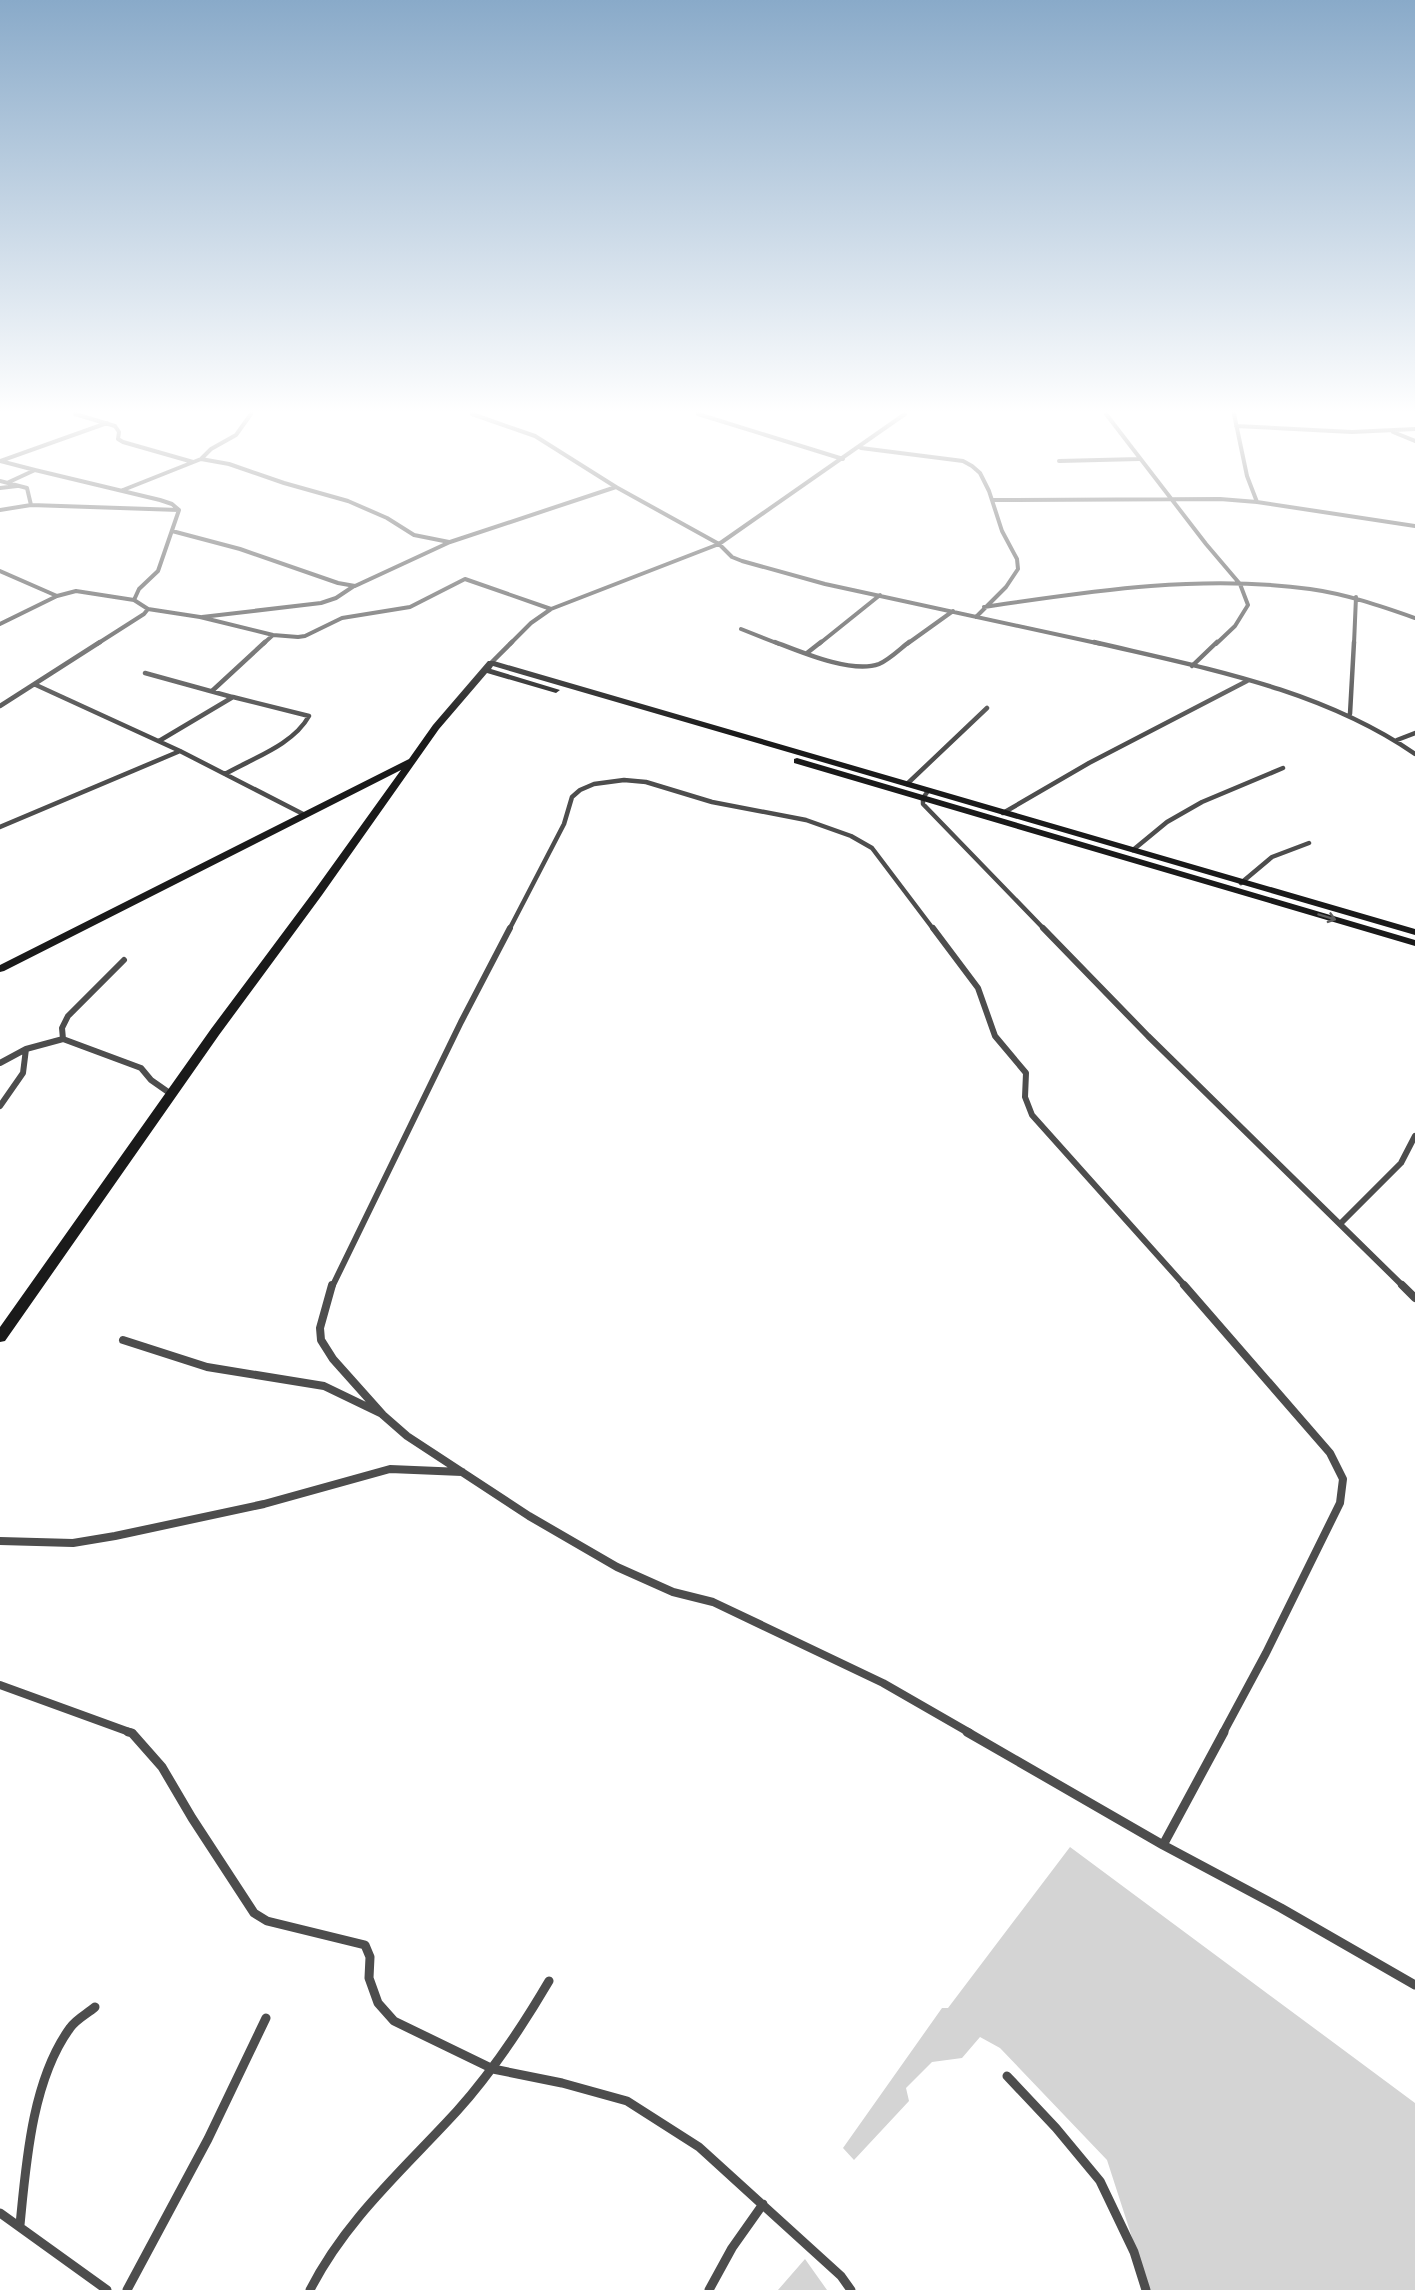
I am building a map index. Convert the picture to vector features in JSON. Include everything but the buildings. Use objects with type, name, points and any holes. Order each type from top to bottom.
[{"type":"street","points":[[134,600],[139,589],[158,571],[175,521]]},
{"type":"street","points":[[392,521],[414,535],[450,542]]},
{"type":"street","points":[[200,617],[321,603],[336,598],[355,586],[450,542],[511,521]]},
{"type":"street","points":[[676,521],[719,544],[732,557],[761,568],[1192,666],[1248,681],[1350,714],[1397,740],[1415,754]]},
{"type":"street","points":[[0,1337],[171,1094],[436,727],[488,667],[531,623],[551,609],[580,595],[719,544],[753,521]]},
{"type":"street","points":[[976,617],[1009,585],[1018,571],[1018,561],[999,521]]},
{"type":"street","points":[[1189,521],[1240,584],[1248,605],[1235,627],[1192,666]]},
{"type":"street","points":[[1381,521],[1415,526]]},
{"type":"street","points":[[172,531],[240,549],[338,584],[355,586]]},
{"type":"street","points":[[0,572],[57,596]]},
{"type":"street","points":[[0,624],[57,596],[76,591],[134,600],[148,609],[200,617],[273,635],[305,636],[342,618],[410,607],[465,579],[551,609]]},
{"type":"street","points":[[984,607],[1150,585],[1240,584],[1318,589],[1356,597],[1415,618]]},
{"type":"street","points":[[807,652],[848,624],[880,595]]},
{"type":"street","points":[[1350,714],[1356,597]]},
{"type":"street","points":[[0,706],[36,685],[144,614],[148,609]]},
{"type":"street","points":[[741,629],[842,664],[867,667],[879,664],[953,611]]},
{"type":"street","points":[[212,692],[273,635]]},
{"type":"street","points":[[488,667],[907,784],[925,794],[1003,813],[1415,932]]},
{"type":"street","points":[[488,667],[925,794],[1415,943]]},
{"type":"street","points":[[145,672],[212,692],[309,716],[301,728],[278,744],[225,774]]},
{"type":"street","points":[[1003,813],[1089,763],[1248,681]]},
{"type":"street","points":[[36,685],[180,751],[303,814]]},
{"type":"street","points":[[159,741],[233,697]]},
{"type":"street","points":[[907,784],[987,708]]},
{"type":"street","points":[[1397,740],[1415,733]]},
{"type":"street","points":[[0,827],[180,751]]},
{"type":"street","points":[[0,969],[413,760]]},
{"type":"street","points":[[1132,850],[1167,822],[1202,802],[1283,768]]},
{"type":"street","points":[[1163,1845],[1266,1653],[1340,1503],[1343,1479],[1330,1454],[1151,1247],[1032,1115],[1025,1097],[1026,1072],[995,1036],[978,988],[872,848],[850,833],[800,817],[688,795],[661,785],[632,780],[606,782],[575,793],[570,799],[564,824],[461,1022],[329,1292],[320,1328],[321,1340],[333,1359],[383,1415],[406,1436],[529,1516],[617,1567],[674,1592],[713,1602],[884,1683],[1163,1845],[1281,1908],[1415,1985]]},
{"type":"street","points":[[925,794],[923,804],[1140,1028],[1415,1298]]},
{"type":"street","points":[[1241,883],[1255,867],[1276,854],[1309,843]]},
{"type":"street","points":[[63,1039],[62,1028],[68,1016],[124,960]]},
{"type":"street","points":[[0,1063],[26,1049],[63,1039],[141,1068],[151,1080],[171,1094]]},
{"type":"street","points":[[0,1106],[12,1091],[28,1063],[26,1049]]},
{"type":"street","points":[[1340,1224],[1401,1163],[1415,1136]]},
{"type":"street","points":[[123,1340],[207,1367],[324,1386],[383,1415]]},
{"type":"street","points":[[0,1541],[73,1543],[115,1536],[264,1504],[390,1469],[463,1472]]},
{"type":"street","points":[[0,1685],[132,1732],[162,1767],[192,1818],[254,1913],[267,1921],[365,1944],[370,1956],[369,1978],[378,2003],[394,2020],[430,2040],[493,2069],[562,2083],[627,2101],[699,2147],[841,2276],[851,2290]]},
{"type":"street","points":[[310,2290],[317,2272],[343,2234],[493,2069],[528,2018],[549,1981]]},
{"type":"street","points":[[20,2225],[25,2162],[53,2058],[71,2026],[95,2007]]},
{"type":"street","points":[[127,2290],[207,2139],[266,2018]]},
{"type":"street","points":[[1007,2076],[1056,2128],[1100,2181],[1134,2252],[1146,2290]]},
{"type":"street","points":[[710,2290],[732,2248],[763,2204]]},
{"type":"street","points":[[0,2213],[20,2225],[72,2267],[107,2290]]},
{"type":"shaded area","points":[[1070,1847],[1415,2103],[1415,2290],[1149,2290],[1107,2160],[1000,2048],[980,2037],[962,2058],[932,2062],[906,2088],[909,2101],[854,2160],[843,2148],[942,2008],[948,2008]]},
{"type":"shaded area","points":[[805,2259],[827,2290],[778,2290]]}]
